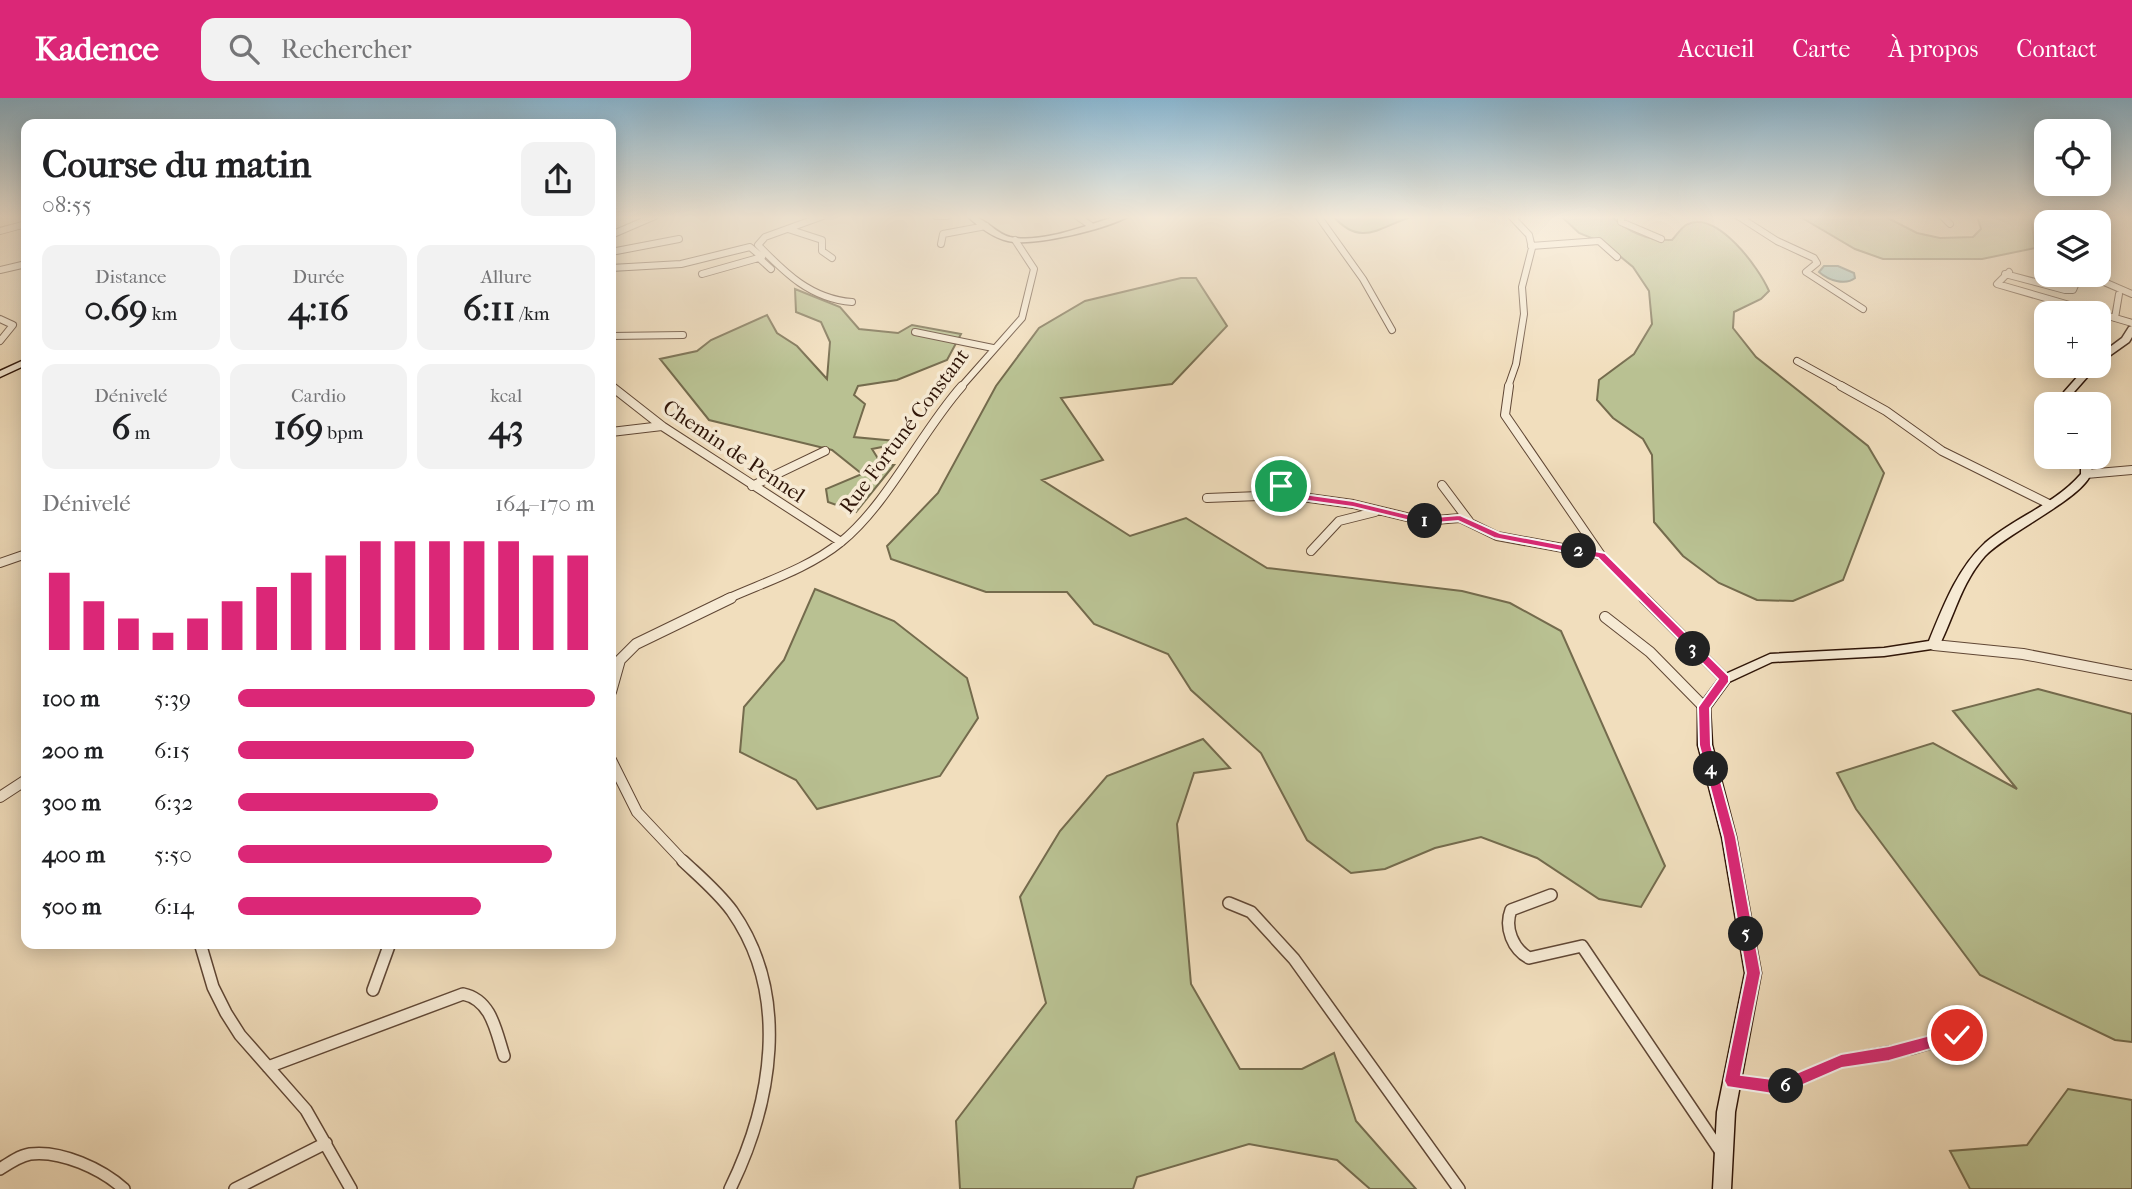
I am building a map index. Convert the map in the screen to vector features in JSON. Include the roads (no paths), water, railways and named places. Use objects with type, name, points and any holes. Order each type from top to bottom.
[{"type":"street","points":[[702,274],[727,267]]},
{"type":"street","points":[[782,267],[811,293],[837,302],[852,302]]},
{"type":"street","name":"Rue Fortuné Constant","points":[[616,662],[643,637],[805,564],[841,542],[864,519],[945,407],[993,348],[1022,318],[1034,272],[1031,267]]},
{"type":"street","points":[[1354,267],[1392,330]]},
{"type":"street","points":[[1526,267],[1522,287],[1524,314],[1516,364],[1505,396],[1505,415],[1601,555],[1725,679]]},
{"type":"street","points":[[1813,267],[1807,272],[1864,309]]},
{"type":"street","points":[[2034,281],[2007,273],[1996,283],[2002,288],[2052,301]]},
{"type":"street","points":[[2111,285],[2132,294]]},
{"type":"street","points":[[2055,287],[2073,290],[2074,287]]},
{"type":"street","points":[[2115,318],[2119,294]]},
{"type":"street","points":[[2111,317],[2132,323]]},
{"type":"street","points":[[0,319],[12,322],[12,329],[0,341]]},
{"type":"street","points":[[0,334],[12,329]]},
{"type":"street","points":[[2111,351],[2126,340],[2132,329]]},
{"type":"street","points":[[915,332],[993,348]]},
{"type":"street","points":[[616,336],[683,335]]},
{"type":"street","points":[[1797,360],[1886,411],[1942,451],[2051,505]]},
{"type":"street","points":[[0,374],[21,364]]},
{"type":"street","points":[[2069,392],[2081,378]]},
{"type":"street","name":"Chemin de Pennel","points":[[616,390],[662,426],[841,542]]},
{"type":"street","points":[[616,431],[662,426]]},
{"type":"street","points":[[752,486],[825,451]]},
{"type":"street","points":[[2086,469],[2086,474]]},
{"type":"street","points":[[1934,645],[1954,596],[1988,547],[2063,498],[2086,474],[2132,470]]},
{"type":"street","points":[[1281,484],[1287,495]]},
{"type":"street","points":[[1442,485],[1469,521]]},
{"type":"street","points":[[1207,498],[1287,495],[1353,504],[1381,513],[1423,521],[1460,518],[1497,536],[1601,555]]},
{"type":"street","points":[[1311,551],[1339,520],[1365,513],[1381,513]]},
{"type":"street","points":[[0,563],[21,556]]},
{"type":"street","points":[[1605,617],[1650,652],[1704,707]]},
{"type":"street","points":[[1722,1189],[1726,1112],[1753,973],[1729,837],[1705,745],[1704,707],[1725,679],[1770,658],[1884,652],[1934,645],[2023,654],[2132,675]]},
{"type":"street","points":[[616,770],[636,812],[732,912],[754,950],[767,1000],[770,1056],[749,1154],[730,1189]]},
{"type":"street","points":[[0,797],[21,782]]},
{"type":"street","points":[[1551,895],[1508,914],[1507,923],[1520,953],[1529,958],[1582,946],[1724,1157]]},
{"type":"street","points":[[1229,903],[1251,912],[1294,959],[1459,1189]]},
{"type":"street","points":[[202,949],[226,1013],[306,1110],[351,1189]]},
{"type":"street","points":[[373,990],[388,949]]},
{"type":"street","points":[[268,1067],[463,994],[473,995],[483,1001],[504,1055]]},
{"type":"street","points":[[1732,1081],[1780,1088],[1841,1061],[1936,1041],[1957,1035],[1974,1025]]},
{"type":"street","points":[[235,1189],[326,1143]]},
{"type":"street","points":[[0,1168],[30,1154],[86,1164],[116,1180],[124,1189]]},
{"type":"water","points":[[1823,267],[1840,267],[1854,273],[1855,278],[1842,282],[1832,280],[1819,272]]}]
